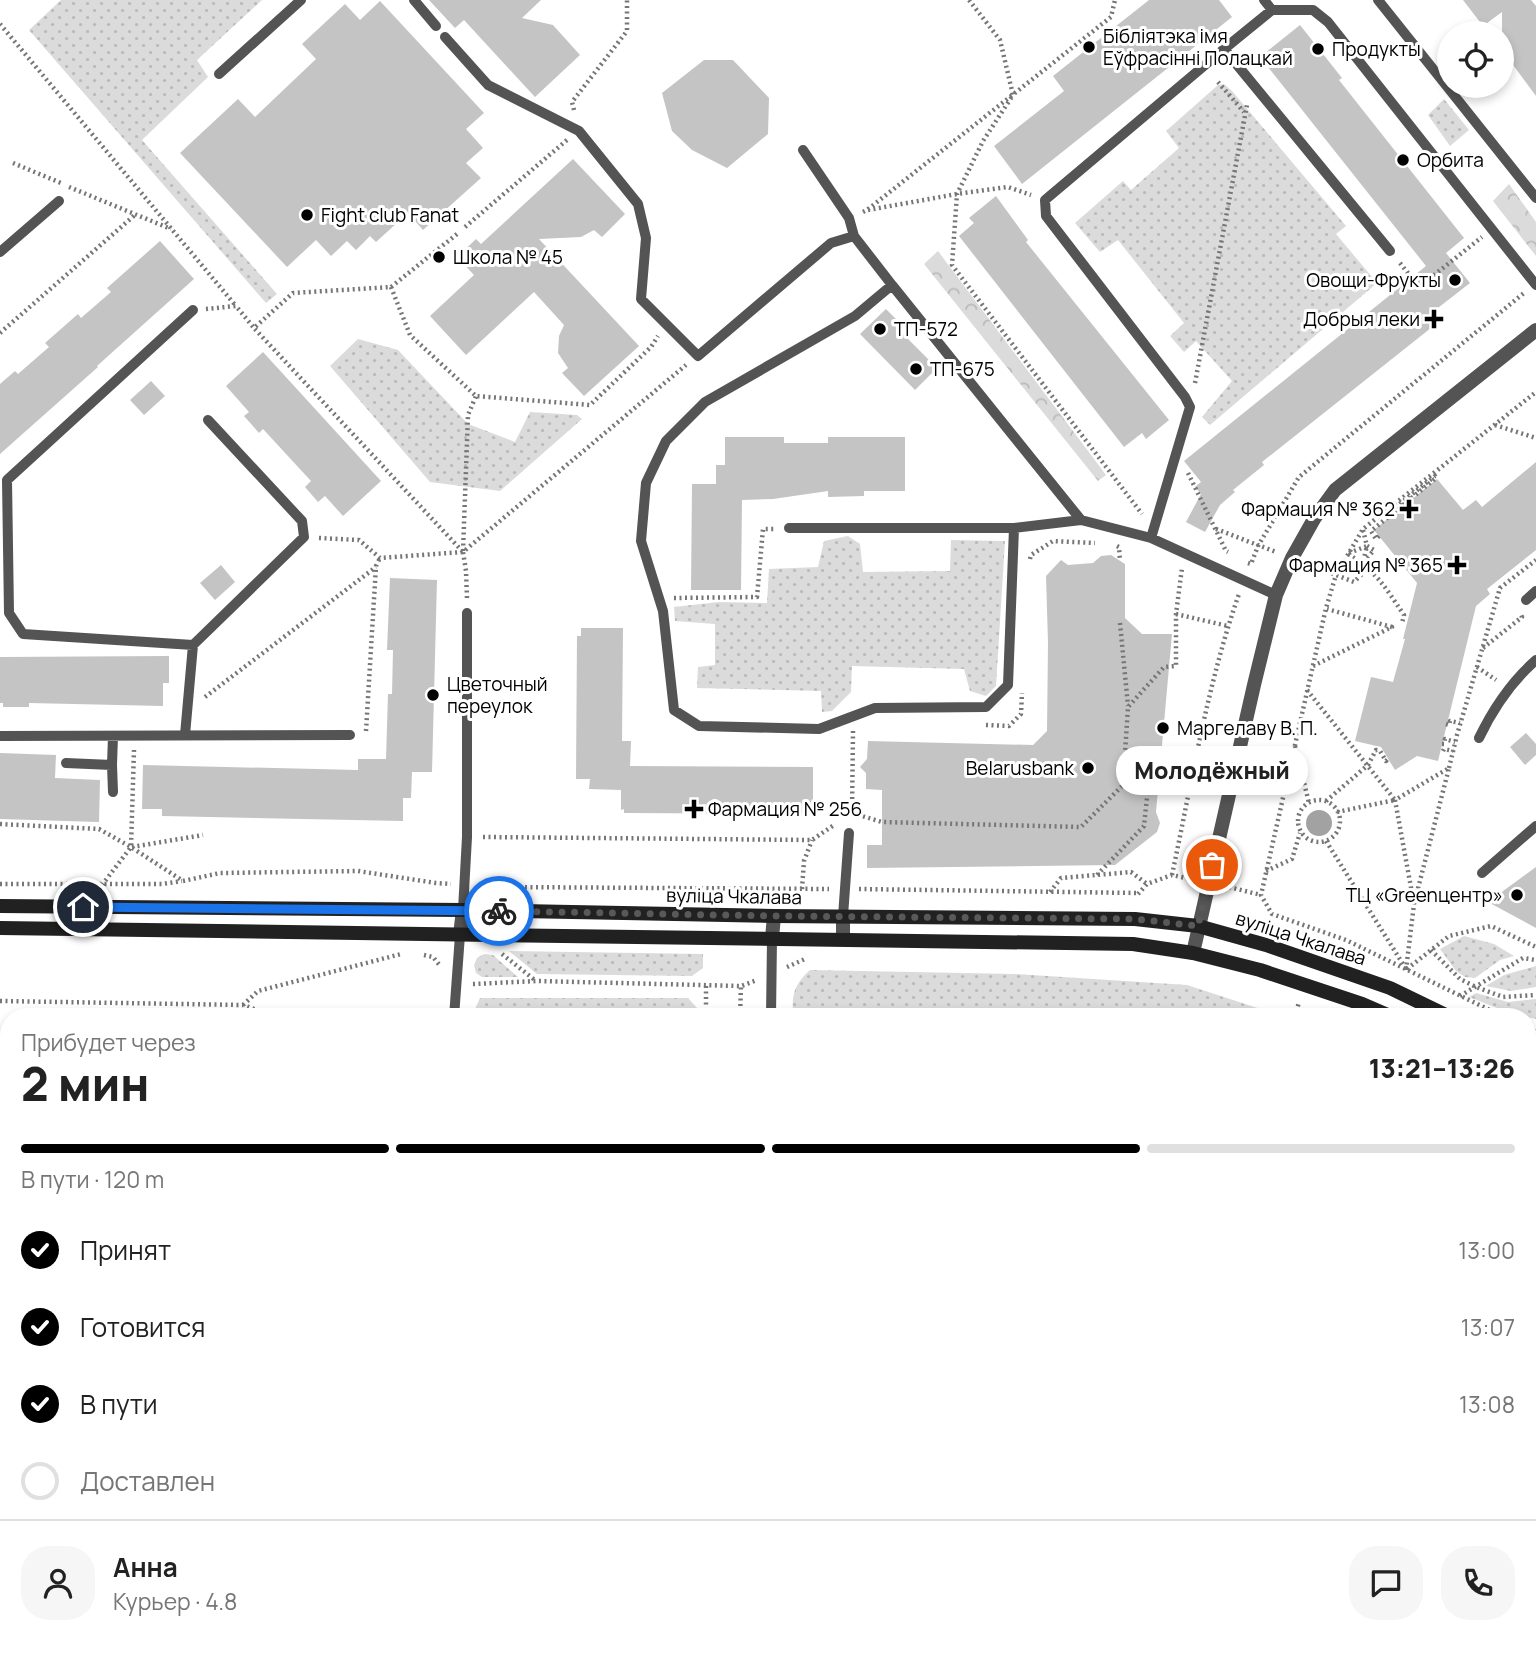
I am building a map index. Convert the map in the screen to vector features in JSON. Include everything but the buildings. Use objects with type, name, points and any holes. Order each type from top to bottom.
[{"type":"main road","name":"вуліца Чкалава","points":[[0,906],[1135,919],[1198,926],[1266,945],[1390,988],[1431,1008]]},
{"type":"main road","points":[[0,928],[1133,944],[1193,953],[1273,975],[1372,1008]]},
{"type":"street","points":[[1193,953],[1276,595],[1301,541],[1335,490],[1536,330]]},
{"type":"street","points":[[460,935],[463,910]]},
{"type":"street","points":[[772,938],[774,916]]},
{"type":"street","points":[[843,939],[844,916]]},
{"type":"lane","points":[[219,74],[301,0]]},
{"type":"lane","points":[[414,0],[436,26]]},
{"type":"lane","points":[[1264,0],[1272,10]]},
{"type":"lane","points":[[1378,0],[1536,198]]},
{"type":"lane","points":[[1151,538],[1190,407],[1046,216],[1045,200],[1272,10],[1313,10],[1328,22],[1536,285]]},
{"type":"lane","points":[[445,37],[488,85],[579,131],[638,204],[646,238],[641,299],[698,356],[831,243],[854,236]]},
{"type":"lane","points":[[1224,49],[1390,251]]},
{"type":"lane","points":[[803,150],[849,218],[854,236],[1081,520]]},
{"type":"lane","points":[[0,252],[59,201]]},
{"type":"lane","points":[[892,285],[855,316],[705,402],[666,441],[646,483],[641,541],[663,611],[674,710],[699,726],[819,729],[874,708],[986,707],[1008,685],[1014,528]]},
{"type":"lane","points":[[192,310],[7,480],[9,613],[23,634],[193,645]]},
{"type":"lane","points":[[185,735],[193,645],[304,537],[302,522],[208,420]]},
{"type":"lane","points":[[789,528],[1014,528],[1081,520],[1151,538],[1276,595]]},
{"type":"lane","points":[[1526,600],[1536,591]]},
{"type":"lane","points":[[463,910],[467,837],[467,613]]},
{"type":"lane","points":[[1479,738],[1491,713],[1536,660]]},
{"type":"lane","points":[[0,736],[350,735]]},
{"type":"lane","points":[[113,736],[113,792]]},
{"type":"lane","points":[[66,763],[112,765]]},
{"type":"lane","points":[[1482,873],[1536,826]]},
{"type":"lane","points":[[844,916],[849,833]]},
{"type":"lane","points":[[455,1008],[460,935]]},
{"type":"lane","points":[[771,1008],[772,938]]},
{"type":"path","points":[[969,0],[1000,40],[1013,95],[983,141],[957,194],[952,264],[1143,516]]},
{"type":"path","points":[[867,210],[1111,17],[1115,0]]},
{"type":"path","points":[[0,24],[254,328],[463,552]]},
{"type":"path","points":[[1217,82],[1245,113]]},
{"type":"path","points":[[1190,407],[1247,105]]},
{"type":"path","points":[[12,163],[172,229]]},
{"type":"path","points":[[849,218],[867,210],[1008,187],[1045,200]]},
{"type":"path","points":[[0,333],[136,214]]},
{"type":"path","points":[[254,328],[293,293],[391,287],[457,234]]},
{"type":"path","points":[[1390,251],[1419,287],[1482,237]]},
{"type":"path","points":[[1187,472],[1226,551],[1251,564],[1258,546],[1299,477],[1536,285]]},
{"type":"path","points":[[391,287],[410,335],[476,396],[590,405],[651,347],[664,324]]},
{"type":"path","points":[[192,310],[236,306]]},
{"type":"path","points":[[304,537],[359,540],[380,558],[463,552],[698,356]]},
{"type":"path","points":[[1485,1008],[1346,940],[1272,914],[1261,895],[1312,667],[1336,575],[1363,529],[1536,392]]},
{"type":"path","points":[[467,613],[463,552],[468,415],[476,396]]},
{"type":"path","points":[[1495,425],[1536,438]]},
{"type":"path","points":[[1377,538],[1371,531],[1436,478],[1435,476],[1392,510],[1390,507]]},
{"type":"path","points":[[659,598],[757,597],[763,529],[789,528]]},
{"type":"path","points":[[1215,529],[1280,553]]},
{"type":"path","points":[[1363,529],[1377,538]]},
{"type":"path","points":[[1363,529],[1367,546],[1365,565]]},
{"type":"path","points":[[1348,554],[1367,546],[1377,538]]},
{"type":"path","points":[[1311,565],[1354,582],[1374,550],[1377,538]]},
{"type":"path","points":[[1367,546],[1374,550]]},
{"type":"path","points":[[1348,554],[1381,579],[1404,615],[1402,623]]},
{"type":"path","points":[[1406,970],[1414,904],[1460,723],[1500,588],[1536,560]]},
{"type":"path","points":[[187,710],[376,566]]},
{"type":"path","points":[[1128,707],[1164,667],[1176,666],[1176,614],[1183,566]]},
{"type":"path","points":[[1500,588],[1507,598]]},
{"type":"path","points":[[1172,875],[1207,709],[1228,626],[1240,593]]},
{"type":"path","points":[[1482,649],[1522,617],[1515,607]]},
{"type":"path","points":[[1312,667],[1392,627],[1326,608]]},
{"type":"path","points":[[1176,614],[1228,626]]},
{"type":"path","points":[[852,813],[882,822],[1081,827],[1123,785],[1128,707],[1120,623]]},
{"type":"path","points":[[1307,690],[1395,800],[1414,904]]},
{"type":"path","points":[[852,813],[853,716]]},
{"type":"path","points":[[1446,724],[1449,725],[1450,721],[1460,723]]},
{"type":"path","points":[[1442,744],[1445,739],[1455,742]]},
{"type":"path","points":[[1295,743],[1309,803]]},
{"type":"path","points":[[1325,801],[1368,765],[1376,750],[1380,751],[1386,761],[1388,759]]},
{"type":"path","points":[[1443,751],[1453,751]]},
{"type":"path","points":[[1338,812],[1395,800],[1449,768]]},
{"type":"path","points":[[1097,874],[1144,826],[1148,788],[1123,785]]},
{"type":"path","points":[[1266,871],[1292,859],[1301,832],[1298,819],[1303,807],[1315,800],[1325,801],[1338,812],[1339,826],[1332,838],[1312,841],[1301,832]]},
{"type":"path","points":[[481,837],[812,840],[852,813]]},
{"type":"path","points":[[0,824],[99,829],[183,881]]},
{"type":"path","points":[[102,885],[131,847],[203,835]]},
{"type":"path","points":[[802,889],[804,861],[812,840]]},
{"type":"path","points":[[1325,841],[1406,970]]},
{"type":"path","points":[[0,884],[162,884],[220,873],[358,871],[436,883],[498,887],[1138,893]]},
{"type":"path","points":[[1049,892],[1061,878],[1097,874],[1131,872],[1147,884]]},
{"type":"path","points":[[1135,905],[1138,893],[1147,884],[1172,875],[1190,879]]},
{"type":"path","points":[[1229,887],[1261,895]]},
{"type":"path","points":[[1270,923],[1272,914]]},
{"type":"path","points":[[1406,970],[1449,936],[1491,926],[1536,947]]},
{"type":"path","points":[[497,950],[537,981]]},
{"type":"path","points":[[1431,950],[1460,979],[1476,987],[1503,997],[1536,995]]},
{"type":"path","points":[[243,1004],[258,991],[410,951]]},
{"type":"path","points":[[456,985],[537,981],[741,986],[771,975],[813,954]]},
{"type":"path","points":[[1460,996],[1523,958],[1536,957]]},
{"type":"path","points":[[706,985],[706,1008]]},
{"type":"path","points":[[740,1008],[741,986]]},
{"type":"path","points":[[1288,999],[1301,1003],[1299,1008]]},
{"type":"path","points":[[0,1001],[243,1004],[253,1008]]},
{"type":"green space","points":[[61,0],[262,0],[197,60],[208,77],[142,140],[277,294],[266,303],[29,30]]},
{"type":"green space","points":[[1224,84],[1346,226],[1336,234],[1377,283],[1210,425],[1202,417],[1232,381],[1196,341],[1184,352],[1170,336],[1184,323],[1118,240],[1100,252],[1075,223],[1123,181],[1131,190],[1179,148],[1166,131],[1218,85]]},
{"type":"green space","points":[[1444,99],[1469,130],[1450,146],[1428,115]]},
{"type":"green space","points":[[1509,184],[1536,222],[1536,256],[1493,201]]},
{"type":"green space","points":[[938,251],[1106,475],[1098,481],[924,264]]},
{"type":"green space","points":[[358,339],[398,350],[468,424],[515,442],[530,412],[577,415],[582,419],[500,491],[430,482],[330,366]]},
{"type":"green space","points":[[848,536],[860,544],[863,572],[950,571],[951,540],[1005,541],[996,686],[986,696],[970,691],[964,669],[852,666],[851,692],[832,711],[822,712],[821,691],[697,688],[698,667],[715,665],[715,624],[675,621],[674,607],[719,602],[767,603],[769,569],[818,567],[824,541]]},
{"type":"green space","points":[[1464,936],[1494,944],[1514,956],[1500,960],[1475,978],[1465,977],[1456,971],[1440,949]]},
{"type":"green space","points":[[509,951],[703,954],[703,968],[692,976],[537,974]]},
{"type":"green space","points":[[484,954],[493,955],[518,977],[482,977],[476,973],[474,965],[477,958]]},
{"type":"green space","points":[[1536,966],[1536,987],[1511,991],[1486,986],[1504,975]]},
{"type":"green space","points":[[810,970],[1015,974],[1187,985],[1257,1008],[793,1008],[795,991]]},
{"type":"green space","points":[[1476,993],[1508,1002],[1536,999],[1536,1008],[1497,1008],[1469,997]]},
{"type":"green space","points":[[480,998],[688,998],[697,1008],[475,1008]]},
{"type":"shaded area","points":[[1319,810],[1328,814],[1332,823],[1328,832],[1319,836],[1310,832],[1306,823],[1310,814]]},
{"type":"way so far","points":[[499,911],[1135,919],[1198,926],[1212,865]]},
{"type":"place","name":"Бібліятэка імя Еўфрасінні Полацкай","points":[[1089,47]]},
{"type":"place","name":"Продукты","points":[[1318,49]]},
{"type":"place","name":"Орбита","points":[[1403,160]]},
{"type":"place","name":"Fight club Fanat","points":[[307,215]]},
{"type":"place","name":"Школа № 45","points":[[439,257]]},
{"type":"place","name":"Овощи-Фрукты","points":[[1455,280]]},
{"type":"place","name":"Добрыя леки","points":[[1434,319]]},
{"type":"place","name":"ТП-572","points":[[880,329]]},
{"type":"place","name":"ТП-675","points":[[916,369]]},
{"type":"place","name":"Фармация № 362","points":[[1409,509]]},
{"type":"place","name":"Фармация № 365","points":[[1457,565]]},
{"type":"place","name":"Цветочный переулок","points":[[433,695]]},
{"type":"place","name":"Маргелаву В. П.","points":[[1163,728]]},
{"type":"place","name":"Belarusbank","points":[[1088,768]]},
{"type":"place","name":"Фармация № 256","points":[[694,809]]},
{"type":"place","name":"Молодёжный","points":[[1212,865]]},
{"type":"place","name":"ТЦ «Greenцентр»","points":[[1517,895]]},
{"type":"route","points":[[83,907],[499,911]]}]
